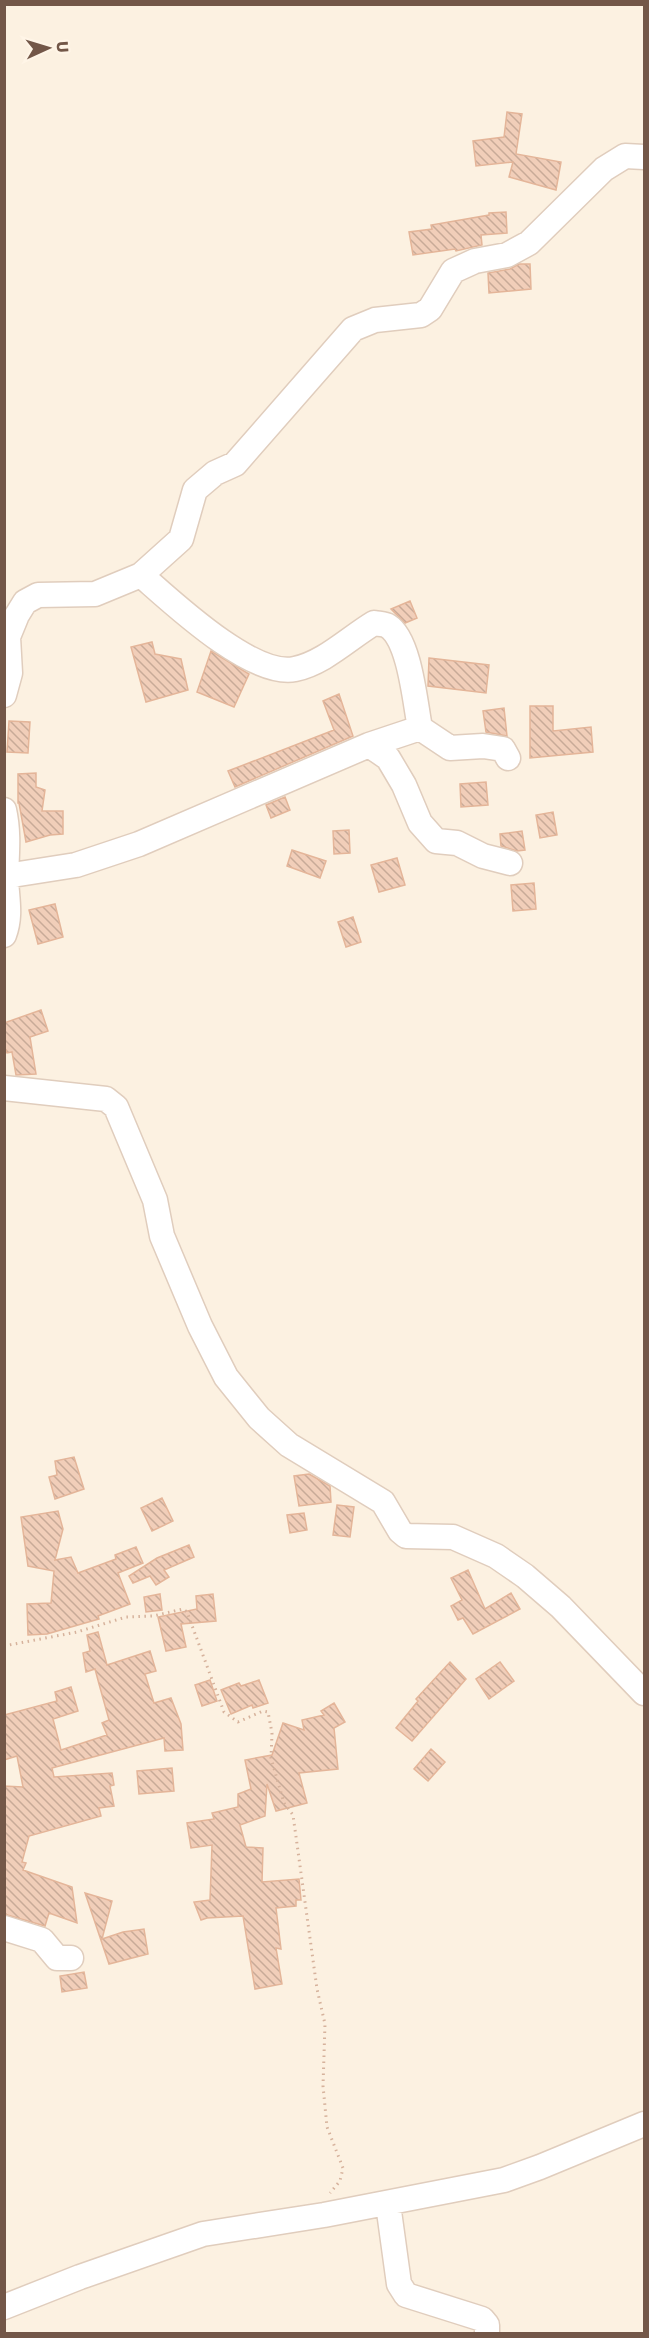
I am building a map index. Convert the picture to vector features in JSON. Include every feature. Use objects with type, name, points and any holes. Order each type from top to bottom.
[{"type":"street","points":[[6,680],[8,637],[25,602],[38,595],[95,594],[141,575],[181,539],[195,490],[215,473],[235,464],[353,329],[375,320],[421,315],[430,309],[453,271],[475,261],[507,255],[529,243],[604,169],[626,156],[645,157]]},
{"type":"street","points":[[141,575],[232,650],[269,668],[294,669],[326,657],[374,623],[387,625],[398,637],[409,665],[420,728],[450,748],[483,746],[503,748],[508,758]]},
{"type":"street","points":[[6,876],[76,865],[139,844],[369,745],[420,728]]},
{"type":"street","points":[[369,745],[388,758],[404,785],[420,823],[436,841],[457,843],[483,856],[510,863]]},
{"type":"street","points":[[4,810],[9,848],[6,876],[9,907],[4,934]]},
{"type":"street","points":[[4,1088],[106,1099],[116,1107],[155,1200],[162,1236],[200,1326],[226,1377],[259,1418],[290,1445],[383,1502],[400,1531],[406,1536],[453,1537],[495,1556],[525,1576],[561,1607],[645,1693]]},
{"type":"street","points":[[4,1928],[42,1940],[57,1958],[70,1958]]},
{"type":"street","points":[[4,2307],[80,2277],[203,2234],[388,2204],[504,2180],[645,2124]]},
{"type":"street","points":[[388,2204],[399,2284],[406,2295],[482,2319],[487,2325],[487,2334]]},
{"type":"path","points":[[4,1646],[78,1632],[126,1617],[153,1616],[183,1609],[187,1612],[224,1713],[238,1722],[263,1711],[268,1712],[272,1733],[271,1758],[284,1803],[293,1815],[317,1989],[325,2024],[324,2086],[327,2127],[343,2168],[340,2181],[330,2193],[324,2215]]},
{"type":"building","points":[[507,112],[522,114],[516,154],[561,162],[556,190],[509,177],[513,162],[476,166],[473,141],[504,137]]},
{"type":"building","points":[[506,212],[507,233],[481,235],[482,245],[456,251],[455,249],[413,255],[409,232],[432,229],[431,225],[489,215],[489,213]]},
{"type":"building","points":[[519,264],[530,264],[531,289],[489,293],[488,273],[510,269]]},
{"type":"building","points":[[410,601],[417,618],[405,623],[391,609]]},
{"type":"building","points":[[152,642],[155,654],[181,659],[188,690],[146,702],[131,647]]},
{"type":"building","points":[[211,651],[249,674],[234,707],[197,692]]},
{"type":"building","points":[[429,658],[489,665],[486,693],[428,686]]},
{"type":"building","points":[[339,694],[353,736],[235,787],[228,771],[334,730],[323,701]]},
{"type":"building","points":[[530,706],[553,706],[553,731],[591,727],[593,752],[530,758]]},
{"type":"building","points":[[504,708],[507,736],[486,732],[483,711]]},
{"type":"building","points":[[9,721],[30,722],[28,753],[7,752]]},
{"type":"building","points":[[36,773],[36,787],[45,790],[42,811],[63,811],[63,834],[26,842],[18,803],[18,774]]},
{"type":"building","points":[[486,782],[488,805],[461,807],[460,784]]},
{"type":"building","points":[[285,797],[290,810],[271,818],[266,805]]},
{"type":"building","points":[[553,812],[557,835],[540,838],[536,815]]},
{"type":"building","points":[[349,830],[350,853],[334,854],[333,831]]},
{"type":"building","points":[[522,831],[525,850],[517,851],[501,846],[500,834]]},
{"type":"building","points":[[292,850],[326,861],[320,878],[287,866]]},
{"type":"building","points":[[397,858],[405,885],[379,892],[371,865]]},
{"type":"building","points":[[534,883],[536,909],[513,911],[511,885]]},
{"type":"building","points":[[55,904],[63,937],[38,944],[29,910]]},
{"type":"building","points":[[353,917],[361,942],[346,947],[338,922]]},
{"type":"building","points":[[41,1010],[48,1031],[30,1037],[36,1074],[16,1075],[12,1052],[7,1053],[4,1045],[4,1023]]},
{"type":"building","points":[[74,1457],[84,1489],[55,1499],[49,1477],[57,1475],[55,1461]]},
{"type":"building","points":[[309,1474],[330,1486],[331,1502],[299,1506],[294,1476]]},
{"type":"building","points":[[162,1498],[173,1521],[152,1531],[141,1508]]},
{"type":"building","points":[[337,1505],[354,1507],[350,1537],[333,1535]]},
{"type":"building","points":[[58,1511],[63,1529],[55,1560],[71,1557],[78,1573],[116,1559],[115,1555],[136,1547],[143,1563],[118,1573],[130,1604],[98,1616],[99,1619],[47,1634],[28,1635],[27,1604],[51,1603],[54,1571],[28,1566],[21,1517]]},
{"type":"building","points":[[304,1513],[307,1530],[290,1533],[287,1515]]},
{"type":"building","points":[[189,1545],[194,1557],[164,1570],[169,1577],[156,1585],[150,1576],[133,1583],[129,1576],[157,1558]]},
{"type":"building","points":[[468,1570],[485,1609],[511,1593],[520,1609],[473,1634],[463,1618],[458,1620],[451,1606],[462,1600],[451,1578]]},
{"type":"building","points":[[160,1594],[162,1610],[146,1612],[144,1597]]},
{"type":"building","points":[[213,1594],[216,1621],[181,1624],[186,1647],[166,1651],[158,1617],[197,1609],[196,1596]]},
{"type":"building","points":[[98,1632],[107,1665],[150,1651],[156,1671],[145,1674],[154,1703],[171,1698],[181,1724],[183,1750],[165,1751],[164,1738],[52,1768],[54,1777],[112,1773],[114,1785],[110,1786],[114,1806],[99,1808],[101,1816],[29,1836],[22,1862],[26,1863],[23,1870],[72,1887],[77,1923],[49,1913],[45,1926],[4,1914],[4,1786],[23,1787],[17,1756],[4,1760],[4,1715],[57,1701],[55,1692],[71,1687],[78,1711],[53,1719],[61,1750],[107,1735],[102,1723],[109,1720],[95,1669],[86,1672],[83,1653],[90,1651],[87,1635]]},
{"type":"building","points":[[450,1662],[466,1679],[412,1741],[396,1728],[418,1701],[416,1699]]},
{"type":"building","points":[[500,1662],[514,1681],[489,1699],[476,1679]]},
{"type":"building","points":[[210,1680],[217,1701],[202,1706],[195,1685]]},
{"type":"building","points":[[259,1680],[268,1703],[253,1708],[252,1705],[231,1714],[221,1690],[239,1683],[241,1686]]},
{"type":"building","points":[[334,1703],[345,1722],[334,1728],[338,1769],[299,1773],[307,1803],[276,1811],[267,1784],[265,1816],[240,1825],[246,1847],[263,1848],[262,1882],[299,1879],[301,1900],[296,1900],[296,1906],[276,1908],[281,1949],[276,1948],[282,1984],[255,1989],[243,1916],[201,1920],[194,1902],[210,1900],[212,1845],[191,1848],[187,1823],[214,1819],[212,1813],[238,1807],[238,1794],[251,1789],[245,1760],[272,1755],[283,1723],[304,1730],[302,1720],[324,1715],[321,1711]]},
{"type":"building","points":[[431,1749],[445,1762],[428,1781],[414,1769]]},
{"type":"building","points":[[172,1768],[174,1791],[139,1794],[137,1771]]},
{"type":"building","points":[[85,1893],[112,1901],[102,1939],[123,1932],[144,1929],[148,1954],[109,1964]]},
{"type":"building","points":[[84,1972],[87,1988],[62,1992],[60,1976]]}]
